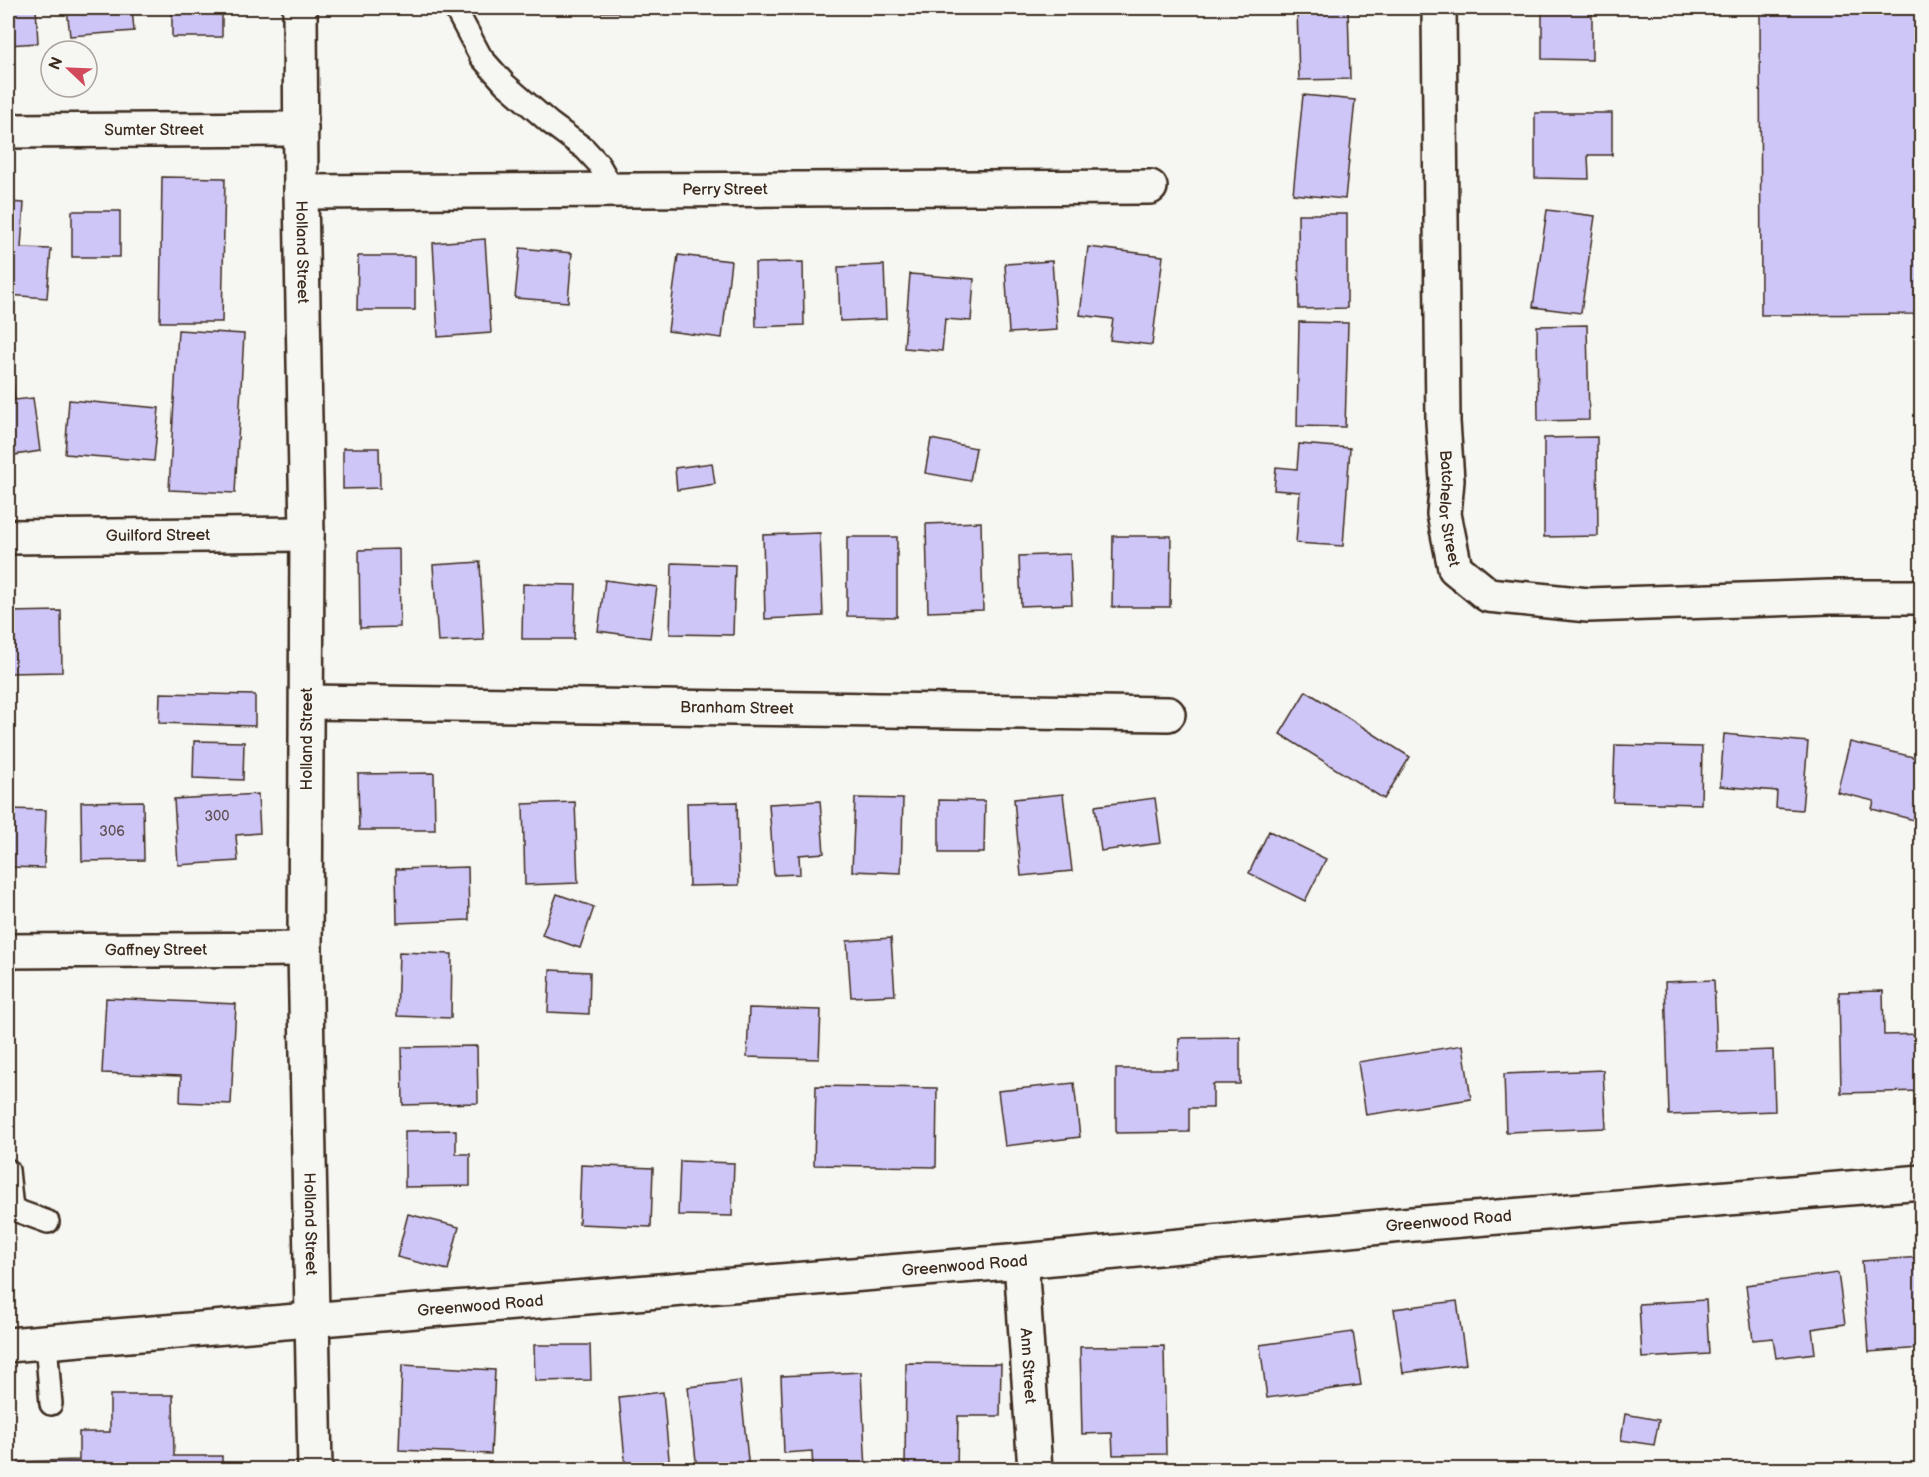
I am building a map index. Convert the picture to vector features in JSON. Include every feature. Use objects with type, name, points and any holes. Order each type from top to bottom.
[{"type":"street","name":"Holland Street","points":[[300,8],[307,534],[305,949],[315,1470]]},
{"type":"street","name":"Batchelor Street","points":[[1439,8],[1443,422],[1447,480],[1444,514],[1455,568],[1488,595],[1588,605],[1829,597],[1922,597]]},
{"type":"street","name":"Sumter Street","points":[[8,131],[301,129]]},
{"type":"street","name":"Perry Street","points":[[301,192],[1150,187]]},
{"type":"street","name":"Guilford Street","points":[[8,537],[307,534]]},
{"type":"street","name":"Branham Street","points":[[307,702],[1168,714]]},
{"type":"street","name":"Gaffney Street","points":[[8,951],[305,949]]},
{"type":"street","name":"Greenwood Road","points":[[8,1345],[1021,1261],[1413,1224],[1922,1182]]},
{"type":"street","name":"Ann Street","points":[[1021,1261],[1035,1470]]},
{"type":"lane","points":[[455,8],[481,57],[505,84],[550,123],[585,149],[598,163],[614,191]]},
{"type":"lane","points":[[8,1170],[12,1209],[48,1222]]},
{"type":"lane","points":[[46,1342],[51,1404]]},
{"type":"building","points":[[8,8],[36,8],[38,43],[8,45]]},
{"type":"building","points":[[67,8],[132,8],[134,31],[70,36]]},
{"type":"building","points":[[172,8],[222,8],[222,37],[172,37]]},
{"type":"building","points":[[577,8],[916,8],[916,11],[577,12]]},
{"type":"building","points":[[916,8],[1119,8],[916,11]]},
{"type":"building","points":[[1297,8],[1348,8],[1350,79],[1299,80]]},
{"type":"building","points":[[1542,8],[1592,8],[1592,60],[1542,59]]},
{"type":"building","points":[[1760,8],[1922,8],[1922,314],[1761,315]]},
{"type":"building","points":[[1303,95],[1355,100],[1345,199],[1293,194]]},
{"type":"building","points":[[1535,113],[1612,113],[1612,155],[1588,155],[1589,179],[1535,178]]},
{"type":"building","points":[[162,177],[225,178],[222,322],[160,322]]},
{"type":"building","points":[[8,202],[24,203],[21,248],[51,249],[47,298],[8,295]]},
{"type":"building","points":[[1547,210],[1595,216],[1581,313],[1533,307]]},
{"type":"building","points":[[72,211],[120,211],[120,257],[72,257]]},
{"type":"building","points":[[1298,214],[1347,214],[1347,308],[1299,309]]},
{"type":"building","points":[[485,239],[491,333],[438,337],[433,243]]},
{"type":"building","points":[[1088,247],[1163,256],[1152,345],[1110,340],[1113,319],[1080,315]]},
{"type":"building","points":[[520,248],[572,253],[568,302],[515,298]]},
{"type":"building","points":[[678,255],[731,261],[722,338],[668,331]]},
{"type":"building","points":[[358,256],[415,256],[415,310],[357,310]]},
{"type":"building","points":[[1052,261],[1057,330],[1009,333],[1005,264]]},
{"type":"building","points":[[803,262],[804,325],[756,327],[755,263]]},
{"type":"building","points":[[884,265],[886,319],[840,321],[838,267]]},
{"type":"building","points":[[910,274],[974,279],[971,321],[945,319],[942,351],[904,348]]},
{"type":"building","points":[[1299,322],[1348,323],[1345,427],[1297,426]]},
{"type":"building","points":[[1587,325],[1589,420],[1538,421],[1537,326]]},
{"type":"building","points":[[178,330],[244,334],[235,493],[169,490]]},
{"type":"building","points":[[12,373],[15,400],[33,398],[40,451],[8,456],[8,374]]},
{"type":"building","points":[[69,400],[159,408],[154,461],[65,454]]},
{"type":"building","points":[[1597,437],[1598,536],[1544,537],[1544,438]]},
{"type":"building","points":[[931,439],[976,448],[970,481],[925,473]]},
{"type":"building","points":[[1299,444],[1350,448],[1343,546],[1296,543],[1300,492],[1274,490],[1276,467],[1297,469]]},
{"type":"building","points":[[343,448],[379,448],[380,488],[343,489]]},
{"type":"building","points":[[712,463],[715,484],[677,490],[675,468]]},
{"type":"building","points":[[981,522],[983,610],[928,612],[926,524]]},
{"type":"building","points":[[820,533],[823,616],[765,619],[763,535]]},
{"type":"building","points":[[1113,536],[1171,536],[1170,607],[1112,607]]},
{"type":"building","points":[[847,537],[897,537],[897,617],[847,616]]},
{"type":"building","points":[[399,549],[400,627],[360,628],[359,550]]},
{"type":"building","points":[[1070,554],[1072,604],[1021,606],[1019,556]]},
{"type":"building","points":[[480,562],[484,640],[438,642],[433,565]]},
{"type":"building","points":[[672,563],[735,565],[733,635],[670,634]]},
{"type":"building","points":[[605,580],[657,587],[650,638],[598,631]]},
{"type":"building","points":[[523,584],[576,585],[574,639],[522,639]]},
{"type":"building","points":[[61,611],[62,672],[8,673],[8,612]]},
{"type":"building","points":[[1306,691],[1410,757],[1384,799],[1280,734]]},
{"type":"building","points":[[160,693],[255,695],[255,726],[159,723]]},
{"type":"building","points":[[1724,734],[1808,742],[1802,810],[1776,808],[1777,791],[1720,786]]},
{"type":"building","points":[[194,741],[244,742],[243,780],[193,778]]},
{"type":"building","points":[[1850,742],[1922,759],[1922,822],[1872,809],[1874,801],[1837,792]]},
{"type":"building","points":[[1615,745],[1702,747],[1701,804],[1613,802]]},
{"type":"building","points":[[434,773],[435,830],[359,830],[358,774]]},
{"type":"building","points":[[258,794],[260,833],[236,835],[238,861],[178,865],[174,799]]},
{"type":"building","points":[[1063,794],[1072,871],[1021,876],[1014,799]]},
{"type":"building","points":[[855,798],[903,799],[901,873],[852,871]]},
{"type":"building","points":[[1155,798],[1161,843],[1101,851],[1095,806]]},
{"type":"building","points":[[939,800],[985,801],[984,853],[939,853]]},
{"type":"building","points":[[143,801],[144,860],[82,861],[81,802]]},
{"type":"building","points":[[820,801],[824,853],[799,855],[800,874],[774,875],[769,804]]},
{"type":"building","points":[[575,802],[578,883],[525,885],[523,804]]},
{"type":"building","points":[[737,802],[739,885],[689,886],[687,803]]},
{"type":"building","points":[[8,809],[46,810],[44,868],[8,867]]},
{"type":"building","points":[[1269,831],[1326,859],[1305,901],[1249,873]]},
{"type":"building","points":[[468,867],[469,920],[397,923],[396,869]]},
{"type":"building","points":[[557,894],[594,907],[580,948],[542,935]]},
{"type":"building","points":[[891,938],[895,995],[851,997],[847,941]]},
{"type":"building","points":[[399,952],[452,954],[451,1018],[397,1016]]},
{"type":"building","points":[[550,970],[590,972],[589,1014],[548,1012]]},
{"type":"building","points":[[1714,980],[1717,1052],[1773,1050],[1775,1111],[1669,1115],[1665,982]]},
{"type":"building","points":[[1883,991],[1884,1035],[1922,1034],[1922,1091],[1841,1093],[1839,992]]},
{"type":"building","points":[[106,998],[236,1004],[231,1104],[180,1102],[181,1076],[102,1073]]},
{"type":"building","points":[[749,1008],[821,1010],[819,1059],[747,1057]]},
{"type":"building","points":[[1240,1037],[1240,1084],[1213,1084],[1213,1108],[1189,1108],[1189,1132],[1116,1133],[1116,1069],[1178,1069],[1179,1038]]},
{"type":"building","points":[[1463,1045],[1471,1099],[1366,1115],[1358,1062]]},
{"type":"building","points":[[477,1046],[478,1103],[403,1105],[402,1047]]},
{"type":"building","points":[[1603,1070],[1606,1128],[1506,1132],[1504,1074]]},
{"type":"building","points":[[1074,1083],[1080,1137],[1005,1146],[998,1091]]},
{"type":"building","points":[[816,1086],[937,1088],[936,1167],[814,1165]]},
{"type":"building","points":[[456,1130],[456,1154],[470,1154],[470,1186],[405,1187],[405,1131]]},
{"type":"building","points":[[680,1161],[734,1163],[732,1216],[678,1215]]},
{"type":"building","points":[[581,1165],[653,1168],[651,1227],[579,1224]]},
{"type":"building","points":[[408,1214],[459,1227],[448,1270],[397,1257]]},
{"type":"building","points":[[1922,1257],[1922,1348],[1869,1352],[1862,1261]]},
{"type":"building","points":[[1838,1273],[1845,1324],[1812,1329],[1815,1353],[1776,1358],[1773,1338],[1753,1340],[1746,1285]]},
{"type":"building","points":[[1706,1300],[1709,1354],[1642,1358],[1639,1304]]},
{"type":"building","points":[[1457,1301],[1466,1364],[1403,1373],[1394,1309]]},
{"type":"building","points":[[1353,1332],[1361,1385],[1267,1398],[1260,1345]]},
{"type":"building","points":[[534,1345],[590,1345],[591,1380],[535,1381]]},
{"type":"building","points":[[1164,1346],[1166,1454],[1113,1455],[1112,1433],[1082,1434],[1080,1347]]},
{"type":"building","points":[[906,1363],[1001,1364],[1000,1416],[958,1416],[957,1470],[905,1470]]},
{"type":"building","points":[[402,1365],[495,1370],[491,1454],[399,1450]]},
{"type":"building","points":[[861,1372],[866,1470],[813,1470],[812,1451],[784,1453],[781,1376]]},
{"type":"building","points":[[740,1381],[749,1470],[697,1470],[688,1387]]},
{"type":"building","points":[[663,1392],[670,1470],[626,1470],[619,1397]]},
{"type":"building","points":[[110,1395],[173,1395],[174,1456],[222,1456],[222,1470],[8,1470],[8,1462],[79,1460],[79,1432],[110,1432]]},
{"type":"building","points":[[1625,1414],[1659,1420],[1654,1445],[1621,1440]]},
{"type":"building","points":[[406,1465],[464,1465],[464,1470],[406,1470]]}]
